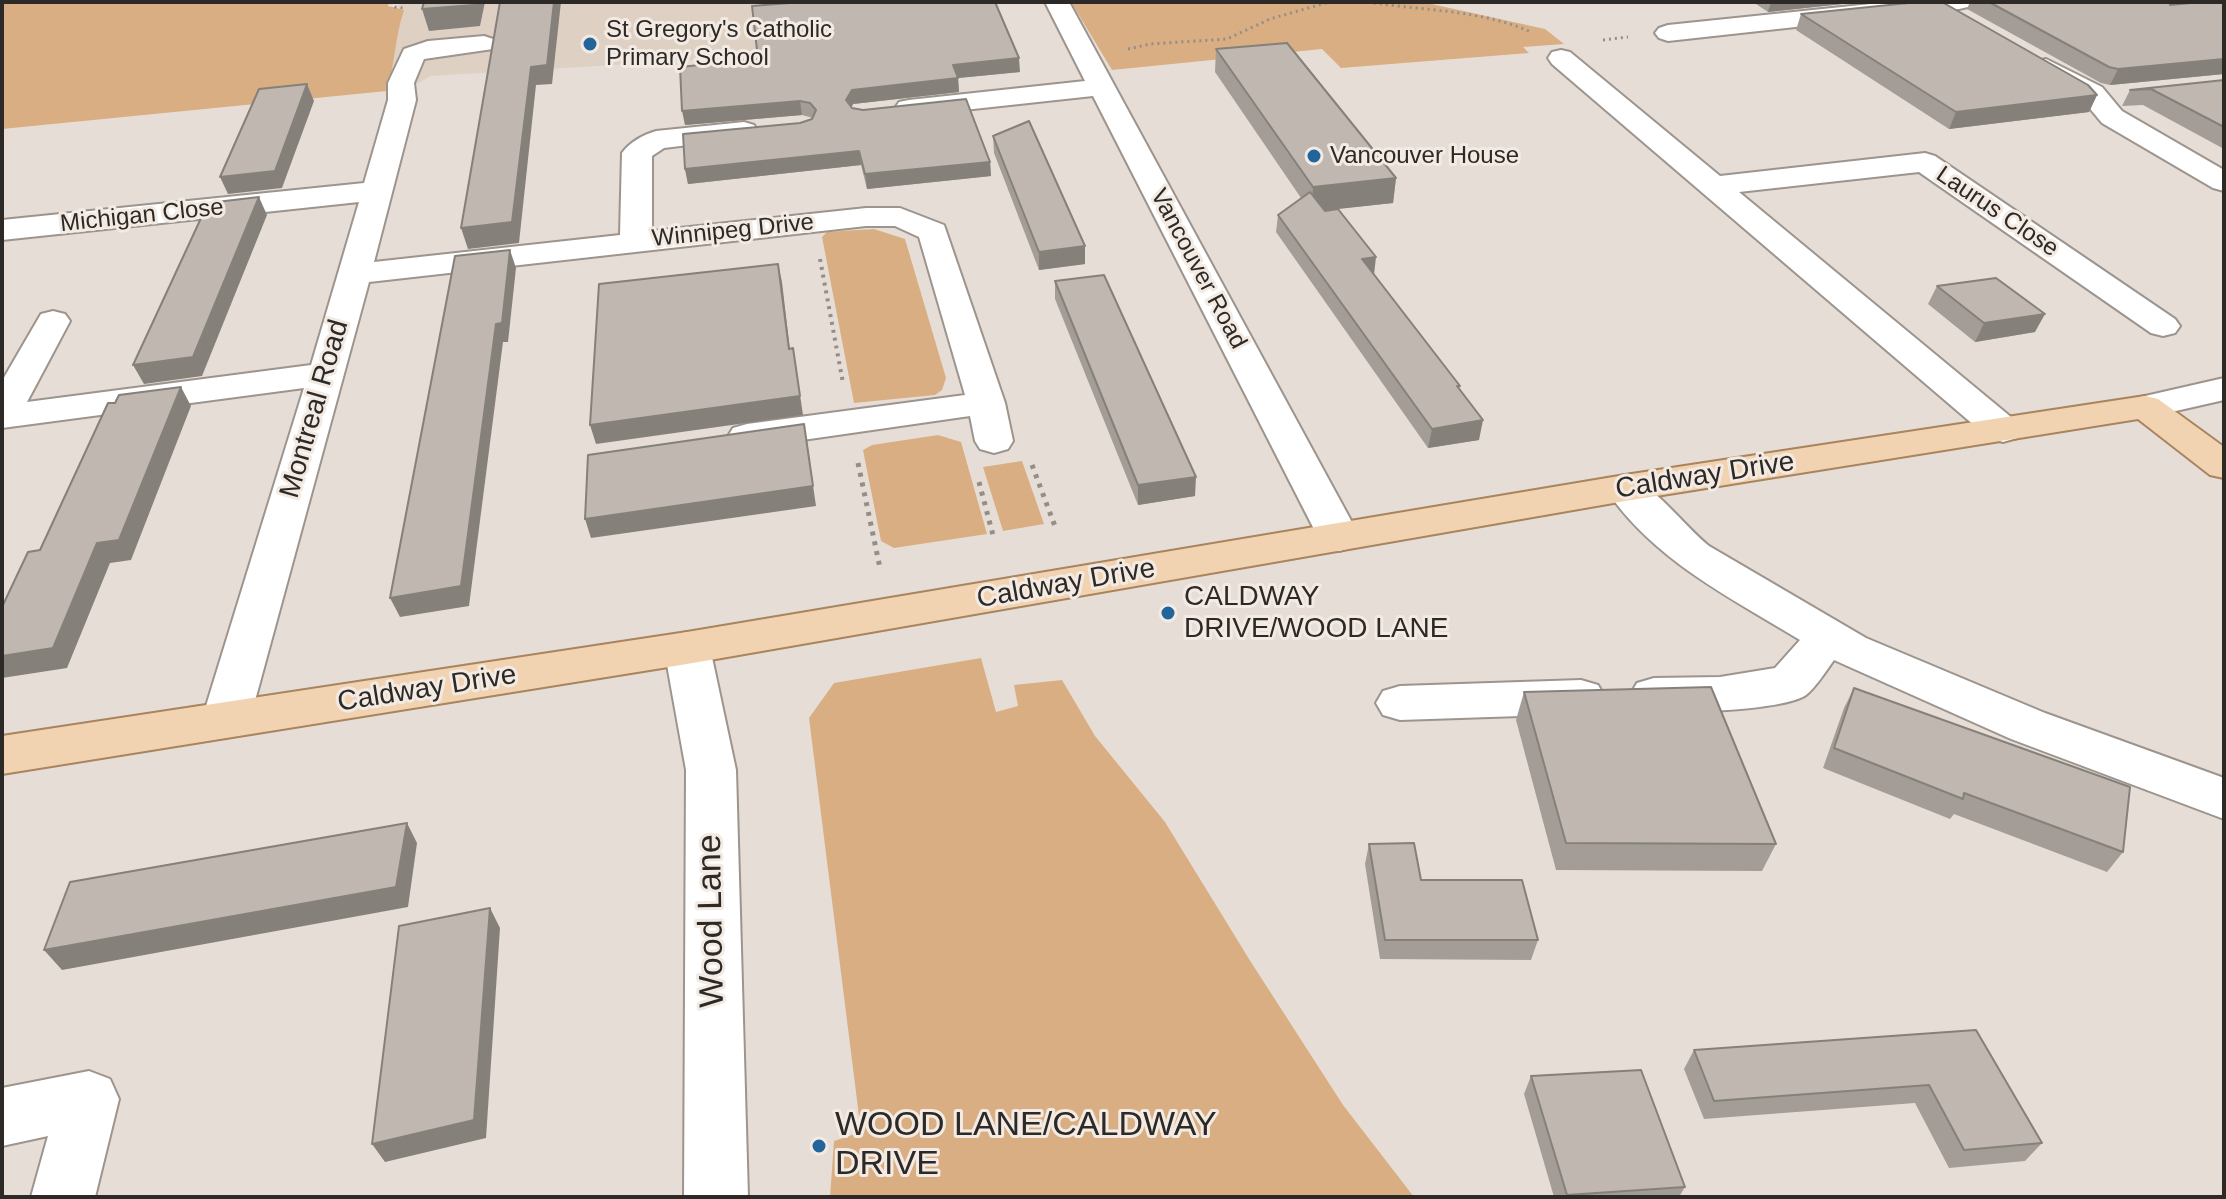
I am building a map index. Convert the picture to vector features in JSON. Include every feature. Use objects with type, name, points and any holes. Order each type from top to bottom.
[{"type":"main road","name":"Caldway Drive","points":[[2,755],[687,648],[1625,488],[2145,407]]},
{"type":"main road","points":[[2145,407],[2224,466]]},
{"type":"street","name":"Vancouver Road","points":[[1057,2],[1339,537]]},
{"type":"street","points":[[1668,33],[1952,3],[1975,26]]},
{"type":"street","name":"Montreal Road","points":[[226,719],[327,374],[402,100],[401,83],[413,54],[428,49],[484,44]]},
{"type":"street","points":[[1550,48],[2003,430]]},
{"type":"street","points":[[2027,56],[2092,93],[2112,117],[2224,182]]},
{"type":"street","points":[[880,112],[1096,77]]},
{"type":"street","points":[[2092,93],[2125,94]]},
{"type":"street","points":[[636,241],[637,153],[656,140],[773,128]]},
{"type":"street","name":"Laurus Close","points":[[1716,186],[1925,162],[2163,326]]},
{"type":"street","name":"Michigan Close","points":[[2,230],[377,191]]},
{"type":"street","name":"Winnipeg Drive","points":[[352,274],[866,217],[900,217],[933,232],[986,403],[994,441]]},
{"type":"street","points":[[2,415],[53,321]]},
{"type":"street","points":[[2,415],[327,374]]},
{"type":"street","name":"Caldway Drive","points":[[2145,407],[2224,389]]},
{"type":"street","points":[[708,442],[986,403]]},
{"type":"street","points":[[1625,488],[1672,538],[1694,556],[1850,649],[2028,726],[2224,799]]},
{"type":"street","points":[[1400,703],[1720,694],[1789,683],[1829,636]]},
{"type":"street","name":"Wood Lane","points":[[687,648],[711,770],[716,1197]]},
{"type":"street","points":[[2,1117],[89,1099],[63,1197]]},
{"type":"path","points":[[391,2],[395,7],[404,8]]},
{"type":"path","points":[[1096,77],[1133,48],[1221,41],[1246,33],[1270,19],[1310,10],[1329,2]]},
{"type":"path","points":[[1368,2],[1442,10],[1502,22],[1530,30],[1550,48]]},
{"type":"path","points":[[1597,41],[1668,33]]},
{"type":"path","points":[[994,539],[976,471],[994,441],[1029,456],[1056,529]]},
{"type":"shaded area","points":[[2,2],[389,2],[388,6],[404,10],[387,91],[2,129]]},
{"type":"shaded area","name":"St Gregory's Catholic Primary School","points":[[400,2],[785,2],[795,54],[431,76],[401,93],[382,83],[388,34]]},
{"type":"shaded area","points":[[1071,2],[1436,2],[1427,3],[1545,29],[1564,44],[1523,47],[1529,53],[1341,68],[1322,49],[1112,70]]},
{"type":"shaded area","points":[[874,229],[905,239],[946,378],[942,390],[935,395],[854,403],[822,237],[827,232]]},
{"type":"shaded area","points":[[938,435],[961,442],[987,534],[894,548],[881,541],[863,450],[872,445]]},
{"type":"shaded area","points":[[1022,461],[1044,524],[1003,531],[983,467]]},
{"type":"shaded area","points":[[981,658],[996,712],[1018,706],[1014,685],[1062,680],[1095,736],[1165,822],[1343,1105],[1414,1197],[830,1197],[834,1141],[861,1132],[809,718],[834,683]]},
{"type":"building","points":[[424,2],[474,2],[474,5],[422,9]]},
{"type":"building","points":[[500,2],[554,2],[547,65],[531,67],[512,222],[461,228]]},
{"type":"building","points":[[802,2],[995,2],[1019,58],[953,65],[958,78],[852,90],[846,100],[852,108],[863,110],[966,99],[990,162],[865,174],[859,151],[685,169],[683,134],[800,123],[812,119],[816,110],[810,103],[800,101],[682,111],[680,67],[758,59],[752,6]]},
{"type":"building","points":[[1942,2],[2088,85],[2097,95],[1956,112],[1801,14]]},
{"type":"building","points":[[1989,2],[2170,2],[2170,5],[2224,2],[2224,59],[2118,69],[2109,67]]},
{"type":"building","points":[[1287,43],[1396,178],[1313,187],[1216,49]]},
{"type":"building","points":[[2224,80],[2224,127],[2151,89],[2130,90]]},
{"type":"building","points":[[307,84],[275,171],[220,177],[259,89]]},
{"type":"building","points":[[1029,121],[1085,246],[1039,252],[993,136]]},
{"type":"building","points":[[1310,192],[1325,211],[1338,209],[1376,257],[1362,259],[1483,420],[1432,429],[1278,215]]},
{"type":"building","points":[[259,197],[193,357],[133,365],[208,203]]},
{"type":"building","points":[[510,250],[502,323],[496,324],[461,586],[390,598],[455,256]]},
{"type":"building","points":[[778,264],[789,349],[793,348],[800,396],[590,425],[599,284]]},
{"type":"building","points":[[1104,275],[1196,477],[1138,485],[1055,281]]},
{"type":"building","points":[[1996,278],[2045,314],[1984,323],[1937,286]]},
{"type":"building","points":[[181,387],[119,540],[97,543],[53,648],[2,656],[2,607],[28,552],[40,550],[108,403],[115,403],[119,395]]},
{"type":"building","points":[[804,424],[813,486],[585,519],[588,455]]},
{"type":"building","points":[[1711,687],[1776,844],[1566,843],[1524,692]]},
{"type":"building","points":[[1854,688],[2130,787],[2123,852],[1964,793],[1963,799],[1834,748]]},
{"type":"building","points":[[407,823],[396,887],[44,950],[70,882]]},
{"type":"building","points":[[1414,843],[1421,880],[1522,880],[1538,940],[1385,940],[1369,844]]},
{"type":"building","points":[[490,908],[474,1120],[372,1144],[399,926]]},
{"type":"building","points":[[1976,1030],[2042,1143],[1964,1150],[1929,1085],[1714,1101],[1694,1050]]},
{"type":"building","points":[[1641,1070],[1685,1187],[1567,1195],[1531,1076]]},
{"type":"place","name":"St Gregory's Catholic Primary School","points":[[590,44]]},
{"type":"place","name":"Vancouver House","points":[[1314,156]]},
{"type":"place","name":"CALDWAY DRIVE/WOOD LANE","points":[[1168,613]]},
{"type":"place","name":"WOOD LANE/CALDWAY DRIVE","points":[[819,1146]]}]
